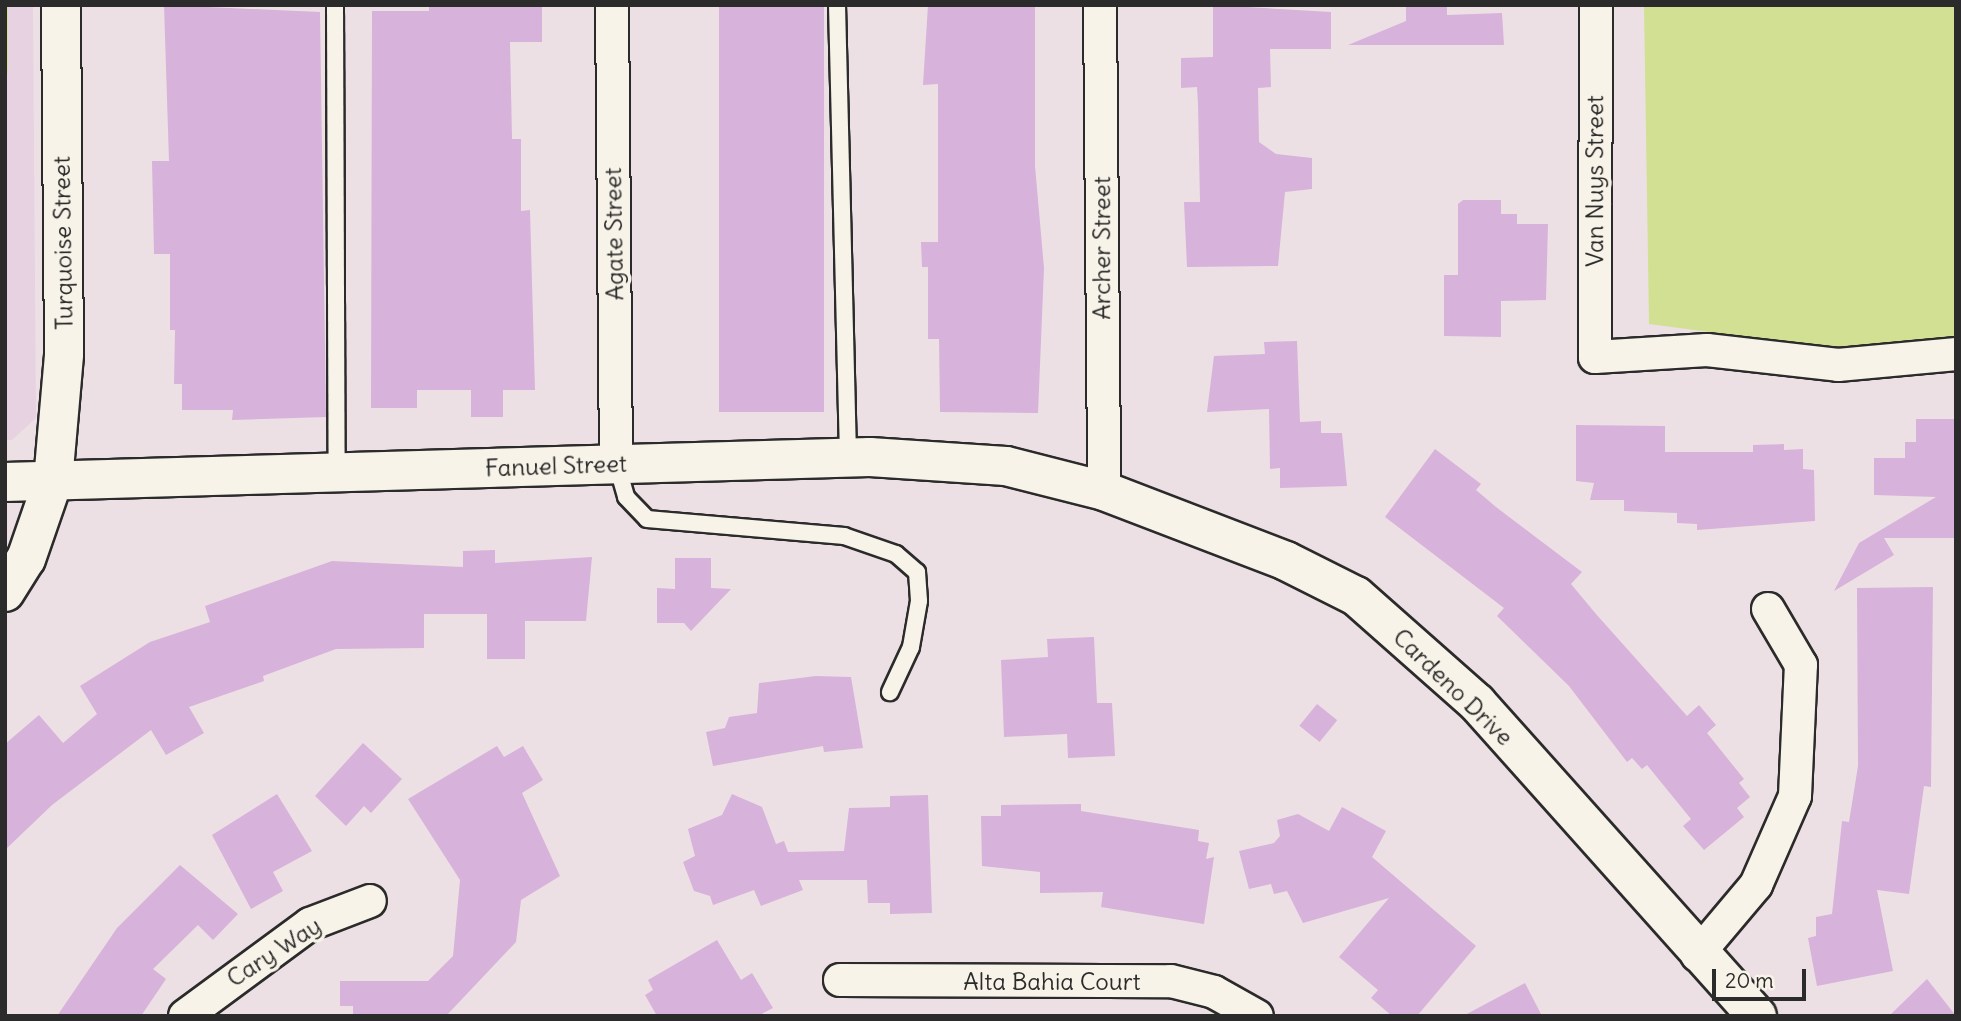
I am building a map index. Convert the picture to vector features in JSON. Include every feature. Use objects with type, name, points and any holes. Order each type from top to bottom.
[{"type":"street","name":"Turquoise Street","points":[[5,592],[26,559],[53,481],[64,354],[61,5]]},
{"type":"street","name":"Agate Street","points":[[612,5],[616,463]]},
{"type":"street","name":"Archer Street","points":[[1100,5],[1104,491]]},
{"type":"street","name":"Van Nuys Street","points":[[1596,5],[1595,357],[1707,350],[1838,365],[1956,354]]},
{"type":"street","name":"Fanuel Street","points":[[5,482],[337,475],[616,463],[848,458],[1006,466],[1104,491]]},
{"type":"street","name":"Cardeno Drive","points":[[1104,491],[1286,561],[1356,596],[1477,703],[1697,955],[1756,1016]]},
{"type":"street","points":[[1697,955],[1756,885],[1795,796],[1801,665],[1768,609]]},
{"type":"street","name":"Cary Way","points":[[185,1016],[310,924],[370,901]]},
{"type":"street","name":"Alta Bahia Court","points":[[840,979],[1171,981],[1214,992],[1257,1016]]},
{"type":"lane","points":[[335,5],[337,475]]},
{"type":"lane","points":[[837,5],[848,458]]},
{"type":"lane","points":[[616,463],[626,497],[647,519],[845,536],[896,554],[917,572],[919,601],[911,647],[890,692]]},
{"type":"shaded area","points":[[5,5],[33,5],[36,418],[12,440],[5,440]]},
{"type":"green space","points":[[5,5],[8,5],[8,73],[5,73]]},
{"type":"green space","points":[[1644,5],[1956,5],[1956,338],[1837,349],[1649,324]]},
{"type":"building","points":[[164,5],[320,12],[326,417],[232,420],[233,410],[182,410],[182,384],[174,384],[175,330],[170,330],[170,254],[154,254],[152,161],[169,161]]},
{"type":"building","points":[[429,5],[542,5],[542,42],[510,42],[512,139],[521,139],[521,211],[530,210],[535,390],[503,390],[503,417],[471,417],[471,390],[417,390],[417,408],[371,408],[372,11],[429,11]]},
{"type":"building","points":[[719,5],[824,5],[824,412],[719,412]]},
{"type":"building","points":[[928,5],[1035,5],[1035,166],[1044,268],[1038,413],[940,412],[939,339],[928,339],[928,267],[922,267],[921,242],[938,242],[938,84],[923,85]]},
{"type":"building","points":[[1213,5],[1331,12],[1331,49],[1270,49],[1271,87],[1258,88],[1259,142],[1276,154],[1312,158],[1312,189],[1285,192],[1278,266],[1187,267],[1184,202],[1200,202],[1198,104],[1197,87],[1181,88],[1181,58],[1213,57]]},
{"type":"building","points":[[1406,5],[1447,5],[1447,15],[1502,13],[1504,45],[1348,45],[1406,21]]},
{"type":"building","points":[[1463,200],[1501,200],[1501,214],[1517,214],[1517,224],[1548,224],[1546,300],[1501,301],[1501,337],[1444,336],[1444,275],[1458,275],[1458,204]]},
{"type":"building","points":[[1297,341],[1300,422],[1321,421],[1321,433],[1342,433],[1347,486],[1280,488],[1280,468],[1270,469],[1269,409],[1207,412],[1214,356],[1265,354],[1264,342]]},
{"type":"building","points":[[1916,419],[1956,419],[1956,538],[1884,538],[1894,555],[1834,591],[1859,543],[1936,497],[1874,495],[1874,458],[1905,458],[1905,442],[1916,442]]},
{"type":"building","points":[[1576,425],[1665,426],[1665,452],[1753,452],[1753,445],[1784,444],[1784,450],[1803,449],[1803,469],[1814,470],[1815,521],[1697,530],[1697,524],[1677,523],[1677,513],[1624,511],[1624,500],[1590,500],[1594,483],[1576,481]]},
{"type":"building","points":[[1435,449],[1481,484],[1476,490],[1496,507],[1582,572],[1571,584],[1596,614],[1687,716],[1699,705],[1716,725],[1707,733],[1744,779],[1739,783],[1750,797],[1737,808],[1744,817],[1704,850],[1683,826],[1691,819],[1647,765],[1642,769],[1632,758],[1627,762],[1569,686],[1497,616],[1504,608],[1385,517]]},
{"type":"building","points":[[495,550],[495,563],[592,557],[586,621],[525,621],[525,659],[487,659],[487,614],[424,614],[424,648],[336,649],[263,676],[264,681],[189,707],[204,733],[166,755],[151,730],[52,805],[5,850],[5,744],[39,715],[63,743],[97,714],[80,686],[150,642],[210,622],[205,606],[332,561],[463,567],[463,551]]},
{"type":"building","points":[[675,558],[711,558],[711,588],[731,589],[691,631],[684,623],[657,623],[657,588],[675,589]]},
{"type":"building","points":[[1933,587],[1931,787],[1924,786],[1909,894],[1877,890],[1893,971],[1817,986],[1808,938],[1816,936],[1816,917],[1832,914],[1842,821],[1849,822],[1858,766],[1857,588]]},
{"type":"building","points":[[1094,637],[1097,703],[1112,703],[1115,756],[1068,758],[1067,734],[1004,737],[1001,660],[1048,657],[1047,639]]},
{"type":"building","points":[[816,676],[851,677],[863,748],[824,752],[823,746],[713,766],[706,732],[725,728],[729,717],[757,713],[759,683]]},
{"type":"building","points":[[1317,704],[1337,720],[1320,742],[1299,726]]},
{"type":"building","points":[[363,743],[402,779],[371,813],[364,806],[346,826],[315,796]]},
{"type":"building","points":[[497,746],[504,757],[523,746],[543,780],[522,793],[560,876],[521,900],[516,942],[446,1016],[353,1016],[353,1006],[340,1006],[340,981],[428,981],[453,956],[460,880],[408,799]]},
{"type":"building","points":[[277,794],[312,851],[273,872],[283,891],[251,909],[212,835]]},
{"type":"building","points":[[732,794],[762,807],[776,844],[784,841],[788,852],[844,851],[849,808],[890,807],[890,796],[928,795],[932,913],[890,914],[890,903],[868,903],[867,880],[799,880],[803,890],[761,906],[754,890],[713,905],[710,896],[694,891],[683,862],[695,856],[688,829],[722,815]]},
{"type":"building","points":[[1081,804],[1081,811],[1199,830],[1198,841],[1209,843],[1206,859],[1214,857],[1204,924],[1101,907],[1103,892],[1040,893],[1040,872],[982,866],[981,816],[1001,816],[1001,805]]},
{"type":"building","points":[[1342,807],[1386,831],[1372,857],[1476,946],[1417,1016],[1392,1016],[1371,998],[1378,990],[1339,957],[1389,898],[1303,923],[1287,891],[1274,894],[1271,884],[1249,889],[1239,851],[1274,843],[1280,836],[1277,820],[1298,814],[1329,831]]},
{"type":"building","points":[[180,865],[238,914],[213,940],[198,925],[153,969],[166,979],[141,1016],[57,1016],[117,928]]},
{"type":"building","points":[[717,940],[741,980],[752,973],[773,1008],[758,1016],[657,1016],[645,995],[653,990],[648,980]]},
{"type":"building","points":[[1927,979],[1956,1016],[1889,1016]]},
{"type":"building","points":[[1525,983],[1542,1016],[1463,1016]]}]
